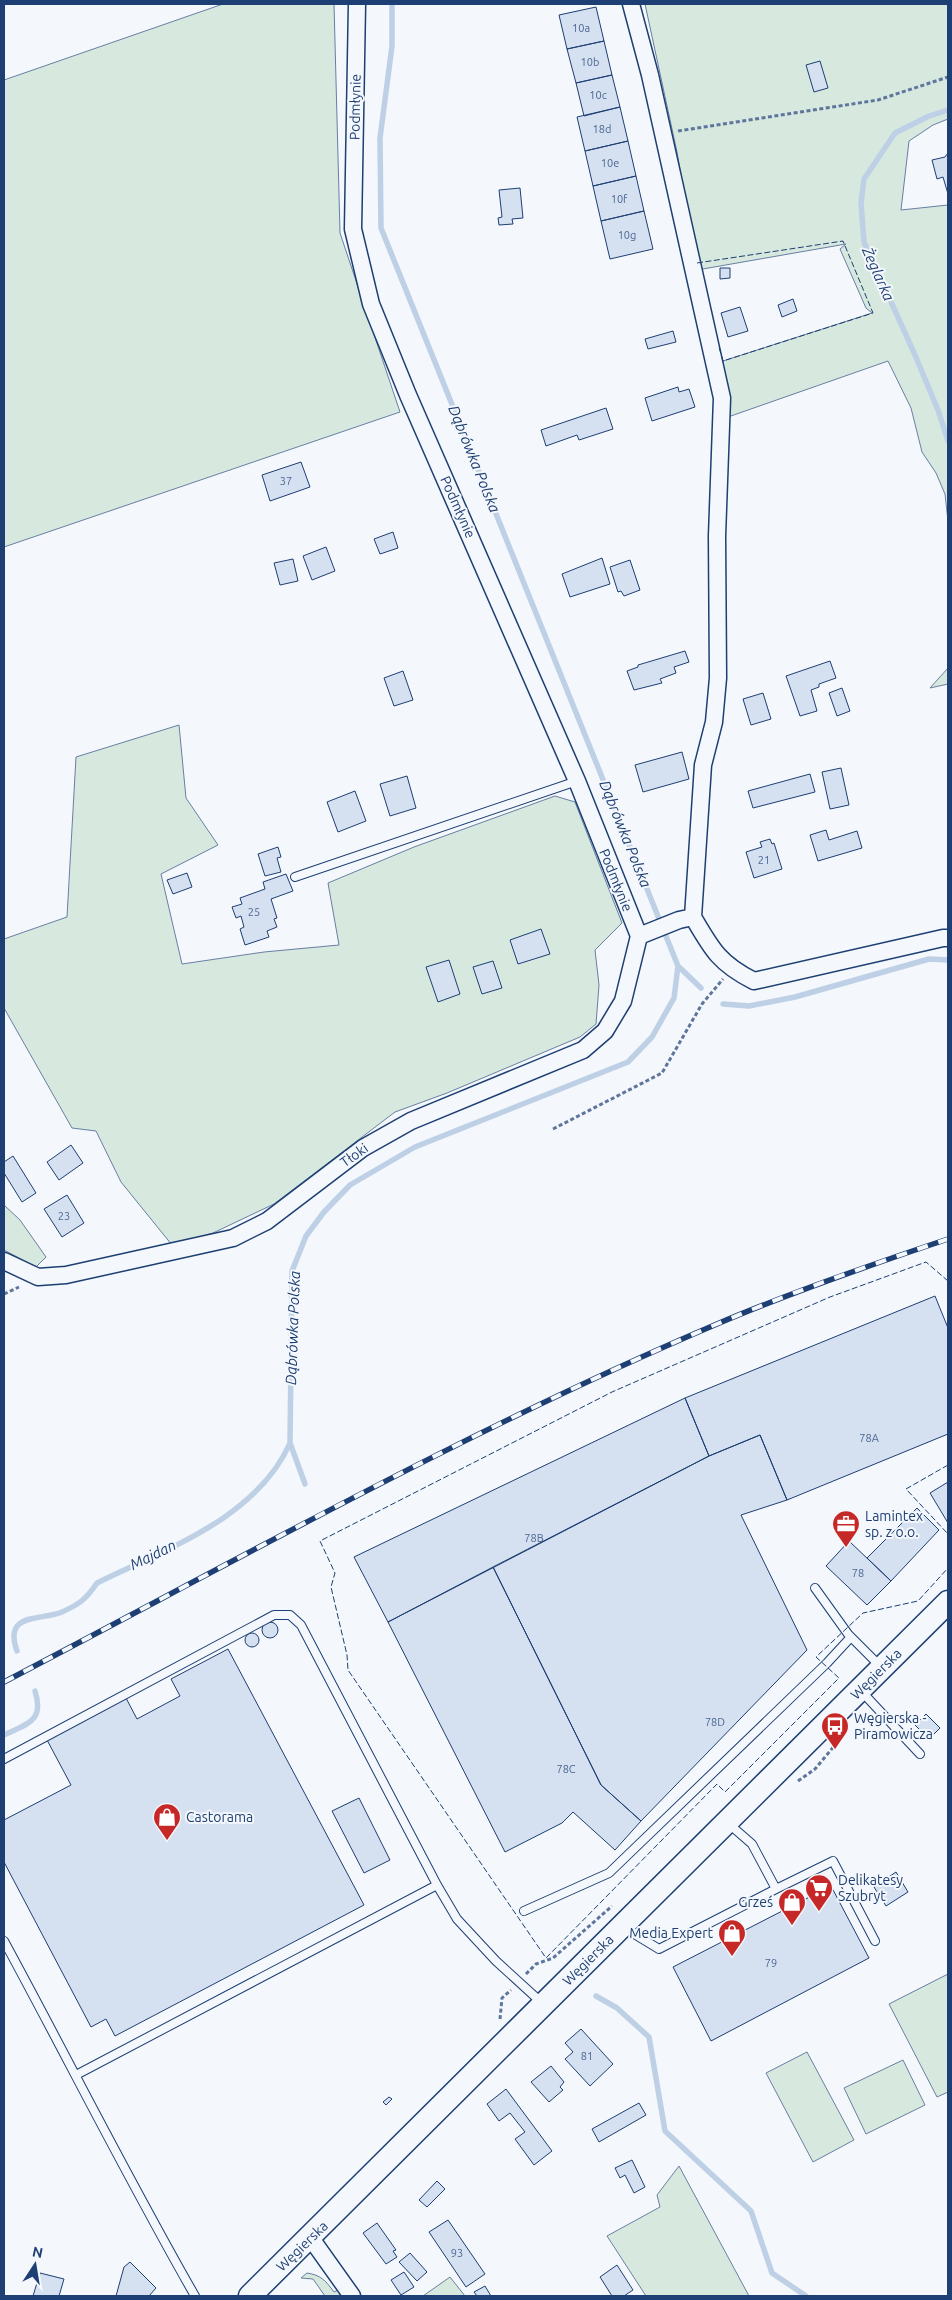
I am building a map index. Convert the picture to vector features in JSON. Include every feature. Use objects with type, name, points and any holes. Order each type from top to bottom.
[{"type":"main road","name":"Węgierska","points":[[250,2296],[948,1602]]},
{"type":"street","name":"Podmłynie","points":[[357,4],[353,229],[371,304],[408,394],[644,934]]},
{"type":"street","points":[[631,4],[663,134],[722,398],[717,536],[718,678],[714,722],[703,765],[686,919],[731,970],[754,981],[948,938]]},
{"type":"street","points":[[644,934],[686,919]]},
{"type":"street","name":"Tłoki","points":[[4,1261],[38,1277],[66,1275],[233,1238],[267,1221],[363,1148],[411,1121],[583,1050],[605,1031],[623,1000],[644,934]]},
{"type":"street","points":[[310,2237],[352,2296]]},
{"type":"lane","points":[[295,878],[577,781]]},
{"type":"lane","points":[[816,1588],[851,1637],[882,1668]]},
{"type":"lane","points":[[4,1759],[274,1615],[290,1615],[301,1625],[437,1886],[457,1919],[496,1961],[543,2004]]},
{"type":"lane","points":[[524,1911],[609,1873],[820,1670],[851,1637]]},
{"type":"lane","points":[[860,1690],[920,1754]]},
{"type":"lane","points":[[727,1822],[752,1844],[776,1889]]},
{"type":"lane","points":[[625,1923],[636,1935],[659,1949],[833,1860],[875,1942]]},
{"type":"lane","points":[[76,2075],[437,1886]]},
{"type":"lane","points":[[4,1941],[134,2188],[195,2296]]},
{"type":"path","points":[[663,134],[878,100],[948,77]]},
{"type":"path","points":[[553,1129],[662,1073],[702,1004],[731,970]]},
{"type":"shaded area","points":[[223,4],[334,4],[340,233],[400,412],[4,547],[4,80]]},
{"type":"shaded area","points":[[645,4],[948,4],[948,119],[933,125],[909,141],[901,210],[948,205],[948,521],[945,494],[936,473],[922,452],[911,408],[888,361],[728,417],[723,361],[872,313],[866,308],[840,249],[846,244],[697,270],[677,152]]},
{"type":"shaded area","points":[[948,668],[948,684],[930,688]]},
{"type":"shaded area","points":[[179,725],[186,798],[218,845],[161,874],[182,964],[264,952],[339,945],[328,883],[414,847],[555,796],[575,802],[622,923],[595,950],[599,985],[596,1024],[580,1037],[447,1093],[395,1112],[274,1204],[213,1233],[172,1245],[121,1182],[96,1131],[72,1128],[4,1008],[4,939],[67,917],[76,757]]},
{"type":"shaded area","points":[[4,1205],[20,1220],[46,1257],[36,1267],[4,1250]]},
{"type":"shaded area","points":[[948,1974],[948,2092],[937,2097],[889,2004]]},
{"type":"shaded area","points":[[807,2052],[854,2140],[813,2162],[766,2073]]},
{"type":"shaded area","points":[[903,2060],[925,2105],[866,2134],[844,2088]]},
{"type":"shaded area","points":[[679,2166],[749,2296],[646,2296],[607,2236],[660,2207],[657,2195]]},
{"type":"shaded area","points":[[307,2273],[320,2277],[334,2292],[338,2290],[342,2296],[325,2296],[313,2279],[301,2278]]},
{"type":"shaded area","points":[[450,2277],[465,2296],[423,2296]]},
{"type":"building","points":[[596,7],[604,41],[567,49],[559,15]]},
{"type":"building","points":[[604,41],[612,75],[576,83],[567,49]]},
{"type":"building","points":[[820,61],[828,88],[814,92],[806,65]]},
{"type":"building","points":[[612,75],[620,107],[584,116],[576,83]]},
{"type":"building","points":[[620,107],[628,141],[585,151],[577,117]]},
{"type":"building","points":[[628,141],[636,176],[593,186],[585,151]]},
{"type":"building","points":[[948,153],[948,194],[943,177],[937,179],[932,160],[945,157]]},
{"type":"building","points":[[636,176],[644,211],[601,221],[593,186]]},
{"type":"building","points":[[520,188],[523,218],[512,219],[513,224],[499,225],[498,218],[502,217],[499,190]]},
{"type":"building","points":[[644,211],[653,249],[610,259],[601,221]]},
{"type":"building","points":[[720,268],[730,268],[730,278],[720,279]]},
{"type":"building","points":[[793,299],[797,311],[782,317],[778,305]]},
{"type":"building","points":[[740,307],[748,331],[728,337],[721,313]]},
{"type":"building","points":[[673,331],[676,342],[648,349],[645,339]]},
{"type":"building","points":[[678,387],[679,392],[689,389],[695,407],[652,421],[645,398]]},
{"type":"building","points":[[606,408],[613,429],[579,440],[577,435],[546,446],[541,430]]},
{"type":"building","points":[[301,462],[310,487],[270,501],[262,475]]},
{"type":"building","points":[[393,532],[398,548],[380,554],[374,539]]},
{"type":"building","points":[[326,547],[335,571],[312,580],[303,556]]},
{"type":"building","points":[[602,558],[610,584],[570,597],[562,574]]},
{"type":"building","points":[[293,559],[298,581],[280,585],[274,563]]},
{"type":"building","points":[[630,560],[640,590],[624,596],[621,591],[618,592],[610,567]]},
{"type":"building","points":[[685,651],[689,662],[674,667],[676,673],[660,679],[662,683],[634,690],[627,671],[638,667],[638,665]]},
{"type":"building","points":[[830,661],[836,678],[819,684],[819,687],[811,690],[817,711],[800,716],[786,676]]},
{"type":"building","points":[[403,671],[413,700],[394,706],[384,678]]},
{"type":"building","points":[[842,688],[850,711],[837,716],[829,693]]},
{"type":"building","points":[[763,693],[771,719],[751,725],[743,699]]},
{"type":"building","points":[[682,752],[689,779],[643,792],[635,765]]},
{"type":"building","points":[[841,768],[849,805],[830,809],[822,772]]},
{"type":"building","points":[[810,774],[815,792],[753,808],[748,791]]},
{"type":"building","points":[[407,776],[416,808],[390,816],[380,784]]},
{"type":"building","points":[[355,791],[366,821],[338,832],[327,802]]},
{"type":"building","points":[[826,830],[829,840],[857,831],[862,848],[818,861],[810,835]]},
{"type":"building","points":[[770,839],[772,844],[774,843],[782,869],[754,878],[746,852],[762,847],[760,842]]},
{"type":"building","points":[[278,847],[281,857],[277,858],[281,872],[265,876],[258,854]]},
{"type":"building","points":[[187,873],[192,887],[173,894],[167,880]]},
{"type":"building","points":[[286,874],[293,891],[271,899],[277,918],[274,919],[277,927],[267,931],[269,937],[245,945],[240,929],[244,927],[241,916],[236,918],[232,907],[242,904],[240,898],[265,889],[263,882]]},
{"type":"building","points":[[541,929],[550,954],[518,964],[510,940]]},
{"type":"building","points":[[449,960],[460,994],[438,1002],[426,967]]},
{"type":"building","points":[[493,961],[502,988],[482,994],[473,967]]},
{"type":"building","points":[[71,1145],[83,1163],[59,1180],[47,1162]]},
{"type":"building","points":[[13,1156],[36,1193],[22,1202],[4,1173],[4,1162]]},
{"type":"building","points":[[67,1195],[84,1223],[62,1237],[44,1209]]},
{"type":"building","points":[[935,1296],[948,1328],[948,1434],[787,1500],[760,1435],[709,1456],[685,1398]]},
{"type":"building","points":[[685,1398],[709,1456],[388,1622],[354,1557]]},
{"type":"building","points":[[760,1435],[787,1500],[741,1515],[807,1650],[641,1821],[601,1785],[493,1567],[709,1456]]},
{"type":"building","points":[[948,1482],[948,1523],[930,1493]]},
{"type":"building","points":[[917,1508],[939,1530],[891,1581],[867,1558]]},
{"type":"building","points":[[849,1541],[891,1581],[867,1605],[826,1566]]},
{"type":"building","points":[[493,1567],[601,1785],[641,1821],[615,1850],[573,1812],[562,1823],[505,1852],[388,1622]]},
{"type":"building","points":[[270,1622],[278,1630],[270,1638],[262,1630]]},
{"type":"building","points":[[249,1633],[255,1633],[259,1640],[255,1647],[249,1647],[245,1643],[245,1637]]},
{"type":"building","name":"Castorama","points":[[228,1649],[364,1905],[115,2036],[106,2019],[91,2027],[4,1862],[4,1820],[71,1785],[47,1740],[126,1698],[137,1719],[180,1696],[171,1679]]},
{"type":"building","points":[[926,1714],[940,1728],[929,1739],[915,1725]]},
{"type":"building","points":[[359,1798],[390,1860],[364,1873],[332,1811]]},
{"type":"building","points":[[896,1872],[908,1892],[886,1906],[874,1887]]},
{"type":"building","points":[[831,1886],[869,1958],[711,2041],[673,1967]]},
{"type":"building","points":[[581,2029],[613,2064],[590,2086],[565,2059],[573,2052],[565,2043]]},
{"type":"building","points":[[551,2066],[564,2082],[560,2087],[563,2090],[549,2102],[531,2082]]},
{"type":"building","points":[[506,2089],[552,2151],[534,2165],[515,2139],[525,2132],[510,2113],[499,2121],[487,2104]]},
{"type":"building","points":[[389,2097],[392,2099],[386,2105],[383,2102]]},
{"type":"building","points":[[639,2103],[646,2115],[599,2142],[592,2129]]},
{"type":"building","points":[[632,2160],[645,2187],[634,2193],[625,2175],[620,2178],[615,2168]]},
{"type":"building","points":[[437,2181],[445,2189],[427,2207],[419,2200]]},
{"type":"building","points":[[448,2220],[485,2274],[466,2287],[429,2232]]},
{"type":"building","points":[[377,2223],[396,2250],[393,2251],[397,2257],[386,2264],[363,2233]]},
{"type":"building","points":[[410,2253],[427,2272],[417,2281],[399,2262]]},
{"type":"building","points":[[130,2262],[156,2288],[149,2296],[116,2296],[124,2267]]},
{"type":"building","points":[[617,2265],[633,2290],[624,2296],[612,2296],[600,2277]]},
{"type":"building","points":[[404,2272],[414,2287],[401,2295],[391,2280]]},
{"type":"building","points":[[40,2273],[64,2279],[59,2296],[33,2296]]},
{"type":"building","points":[[485,2286],[491,2296],[477,2296],[474,2292]]},
{"type":"waterway","name":"Dąbrówka Polska","points":[[305,1484],[290,1443],[292,1271],[306,1236],[324,1212],[350,1185],[415,1147],[628,1062],[652,1037],[674,998],[678,966],[381,228],[380,138],[392,46],[392,4]]},
{"type":"waterway","name":"Żeglarka","points":[[948,110],[929,116],[895,133],[864,179],[861,203],[864,242],[915,355],[938,410],[948,441]]},
{"type":"waterway","points":[[723,1004],[749,1006],[795,997],[929,959],[948,960]]},
{"type":"waterway","points":[[678,966],[701,988]]},
{"type":"waterway","name":"Majdan","points":[[17,1651],[14,1638],[15,1630],[19,1624],[26,1620],[53,1615],[74,1606],[86,1597],[97,1583],[180,1544],[233,1511],[256,1492],[275,1469],[290,1443]]},
{"type":"waterway","name":"Majdan","points":[[4,1735],[26,1724],[35,1716],[37,1709],[35,1691]]},
{"type":"waterway","name":"Dąbrówka Polska","points":[[596,1996],[617,2008],[649,2037],[665,2131],[751,2211],[772,2273],[806,2296]]},
{"type":"railway","points":[[4,1682],[357,1496],[626,1364],[745,1312],[831,1279],[948,1239]]},
{"type":"fence","points":[[697,263],[843,241],[873,313],[723,361],[719,347]]},
{"type":"fence","points":[[948,1281],[926,1262],[830,1297],[612,1392],[320,1541],[335,1573],[331,1587],[347,1655],[348,1670],[546,1958],[717,1784],[725,1792],[839,1678],[816,1657],[863,1613],[918,1601],[948,1568]]},
{"type":"fence","points":[[948,1465],[906,1489],[948,1534]]},
{"type":"place","name":"Lamintex sp. z o.o.","points":[[846,1548]]},
{"type":"place","name":"Węgierska - Piramowicza","points":[[835,1750]]},
{"type":"place","name":"Castorama","points":[[167,1841]]},
{"type":"place","name":"Delikatesy Szubryt","points":[[819,1912]]},
{"type":"place","name":"Grześ","points":[[792,1926]]},
{"type":"place","name":"Media Expert","points":[[732,1957]]}]
